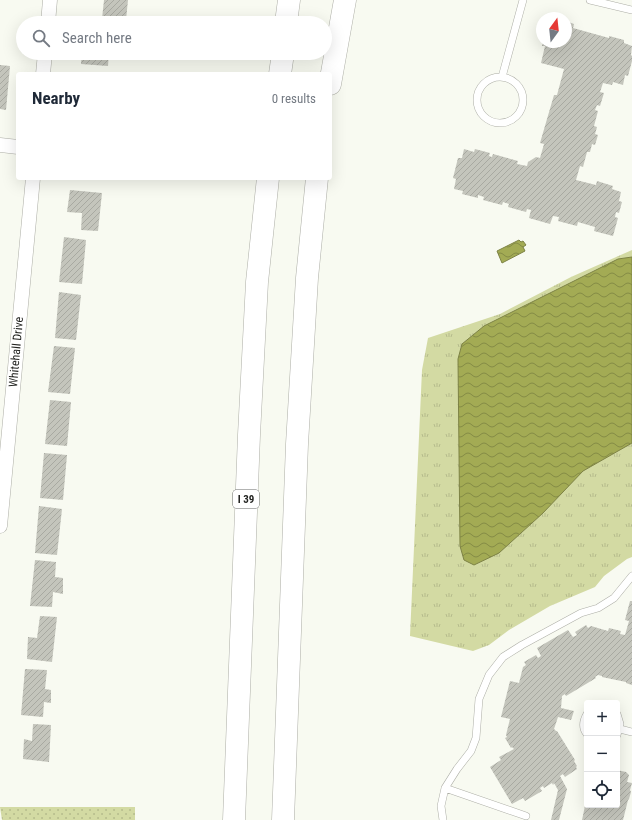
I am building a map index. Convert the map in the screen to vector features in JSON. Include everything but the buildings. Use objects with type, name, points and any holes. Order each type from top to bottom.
[{"type":"highway","points":[[287,16],[289,0]]},
{"type":"highway","points":[[332,73],[345,0]]},
{"type":"highway","points":[[280,72],[282,60]]},
{"type":"highway","name":"I 39","points":[[234,820],[249,435],[257,282],[268,180]]},
{"type":"highway","points":[[283,820],[297,444],[307,278],[317,180]]},
{"type":"street","points":[[49,16],[50,0]]},
{"type":"street","points":[[43,72],[44,60]]},
{"type":"street","points":[[0,145],[16,147]]},
{"type":"street","name":"Whitehall Drive","points":[[0,526],[32,180]]},
{"type":"lane","points":[[502,77],[523,0]]},
{"type":"lane","points":[[590,0],[632,10]]},
{"type":"lane","points":[[494,77],[502,77],[509,79],[520,88],[523,95],[523,103],[517,116],[511,120],[496,122],[489,120],[483,115],[478,108],[477,100],[481,86],[487,80],[494,77]]},
{"type":"lane","points":[[443,820],[441,806],[446,788],[457,769],[471,751],[476,738],[479,700],[489,675],[503,657],[522,645],[574,616],[598,608],[614,598],[632,576]]},
{"type":"lane","points":[[620,732],[632,732]]},
{"type":"lane","points":[[446,788],[526,816]]},
{"type":"green space","points":[[632,250],[632,557],[604,576],[595,587],[550,606],[509,630],[489,645],[473,651],[410,636],[422,370],[428,338],[500,314],[571,277]]},
{"type":"green space","points":[[0,807],[135,807],[135,820],[2,820]]},
{"type":"water","points":[[519,240],[521,242],[523,241],[526,245],[523,247],[525,251],[502,263],[497,251]]},
{"type":"water","points":[[632,257],[632,443],[583,471],[543,513],[499,553],[474,565],[464,560],[460,546],[458,359],[462,344],[484,326],[618,259]]}]
